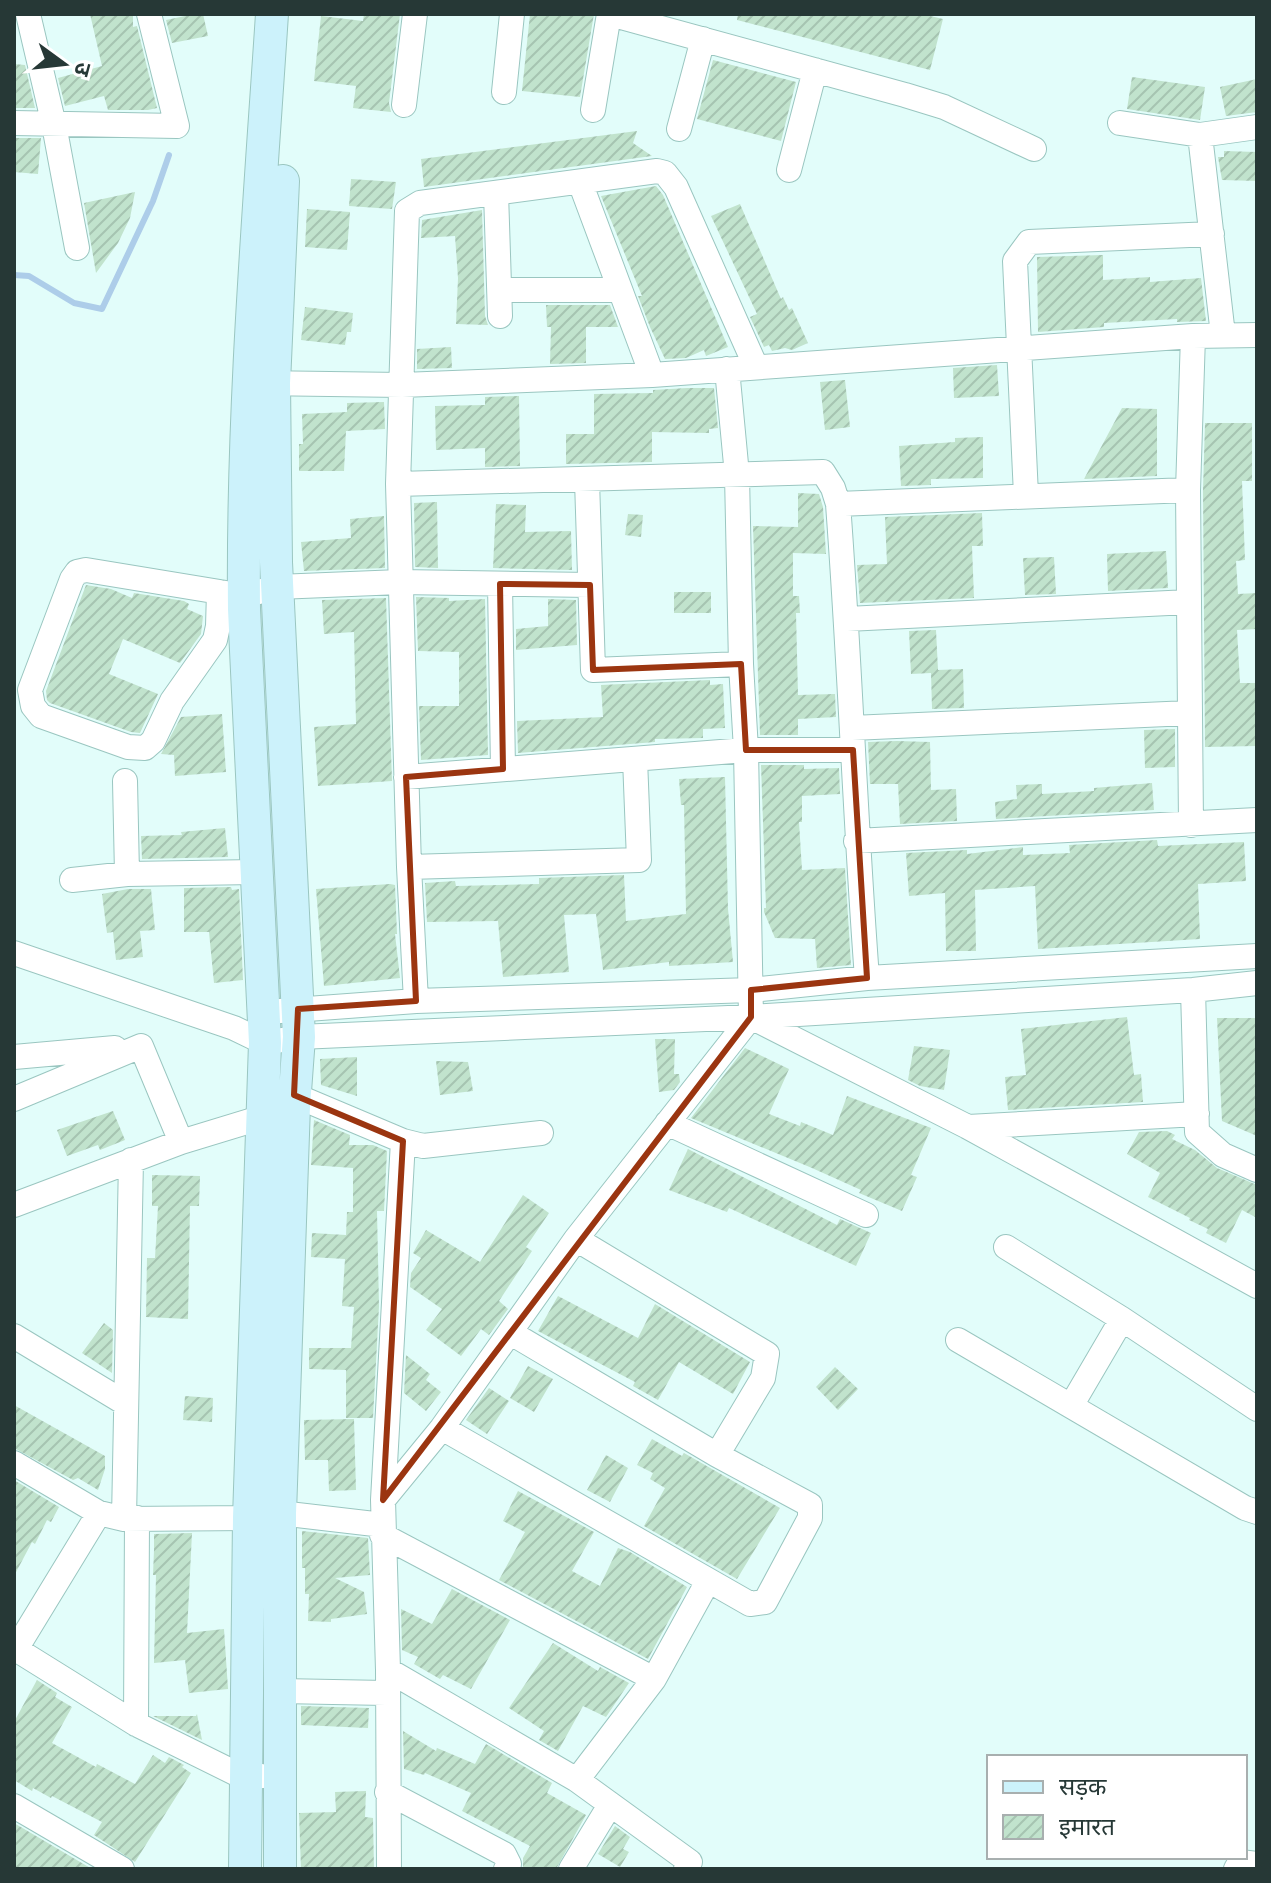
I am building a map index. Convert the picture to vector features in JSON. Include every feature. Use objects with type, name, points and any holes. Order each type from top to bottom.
[{"type":"street","points":[[28,14],[54,125],[77,248]]},
{"type":"street","points":[[14,123],[177,126],[149,14]]},
{"type":"street","points":[[272,14],[274,140],[261,383],[231,594],[257,872],[265,1028],[264,1516],[280,1691],[280,1869]]},
{"type":"street","points":[[274,140],[291,14]]},
{"type":"street","points":[[404,105],[415,14]]},
{"type":"street","points":[[504,92],[512,14]]},
{"type":"street","points":[[593,110],[609,14],[944,107],[1034,149]]},
{"type":"street","points":[[679,129],[703,39]]},
{"type":"street","points":[[789,170],[815,70]]},
{"type":"street","points":[[1120,123],[1200,135],[1257,127]]},
{"type":"street","points":[[1200,135],[1223,335]]},
{"type":"street","points":[[416,1001],[398,484],[407,211],[420,203],[657,171],[665,173],[672,179],[756,367]]},
{"type":"street","points":[[580,182],[652,375]]},
{"type":"street","points":[[496,193],[500,316]]},
{"type":"street","points":[[1026,495],[1015,261],[1029,242],[1212,234]]},
{"type":"street","points":[[500,290],[619,290]]},
{"type":"street","points":[[261,383],[402,385],[652,375],[1193,336],[1257,335]]},
{"type":"street","points":[[1191,825],[1188,490],[1193,336]]},
{"type":"street","points":[[383,1500],[442,1428],[576,1239],[751,1017],[737,475],[727,369]]},
{"type":"street","points":[[245,1869],[245,1778],[298,1023],[277,587],[261,383]]},
{"type":"street","points":[[398,484],[823,472],[838,504],[847,619],[856,841],[867,978]]},
{"type":"street","points":[[587,480],[593,670],[741,664]]},
{"type":"street","points":[[838,504],[1188,490]]},
{"type":"street","points":[[231,594],[215,640],[172,701],[153,741],[145,748],[128,747],[41,716],[33,706],[30,690],[72,579],[77,572],[86,570],[231,594],[277,587],[400,582],[590,585]]},
{"type":"street","points":[[500,584],[503,769]]},
{"type":"street","points":[[847,619],[1189,602]]},
{"type":"street","points":[[406,777],[1189,713]]},
{"type":"street","points":[[409,867],[639,860],[635,759]]},
{"type":"street","points":[[125,781],[127,874]]},
{"type":"street","points":[[856,841],[1257,820]]},
{"type":"street","points":[[72,880],[127,874],[257,872]]},
{"type":"street","points":[[14,953],[234,1028],[265,1028],[416,1001],[751,990],[867,978],[1257,956]]},
{"type":"street","points":[[298,1023],[751,1017],[1193,990],[1257,983]]},
{"type":"street","points":[[1193,990],[1197,1132],[1223,1155],[1257,1170]]},
{"type":"street","points":[[751,1017],[968,1127],[1257,1286]]},
{"type":"street","points":[[141,1046],[181,1142]]},
{"type":"street","points":[[14,1057],[141,1046]]},
{"type":"street","points":[[14,1099],[141,1046]]},
{"type":"street","points":[[14,1205],[181,1142],[263,1119],[294,1100]]},
{"type":"street","points":[[294,1100],[423,1146],[541,1133]]},
{"type":"street","points":[[968,1127],[1197,1114]]},
{"type":"street","points":[[667,1123],[866,1215]]},
{"type":"street","points":[[389,1869],[383,1500],[403,1141]]},
{"type":"street","points":[[131,1160],[125,1403],[136,1724]]},
{"type":"street","points":[[576,1239],[767,1354],[763,1378],[717,1455]]},
{"type":"street","points":[[1006,1247],[1122,1319],[1257,1409]]},
{"type":"street","points":[[1071,1406],[1122,1319]]},
{"type":"street","points":[[442,1428],[750,1604],[765,1602],[810,1518],[810,1505],[717,1455],[511,1333]]},
{"type":"street","points":[[14,1336],[125,1403]]},
{"type":"street","points":[[958,1340],[1245,1508],[1257,1512]]},
{"type":"street","points":[[14,1463],[99,1513],[130,1518],[264,1516],[383,1530],[654,1679]]},
{"type":"street","points":[[99,1513],[15,1649],[136,1724],[245,1778],[280,1775]]},
{"type":"street","points":[[577,1780],[654,1679],[708,1581]]},
{"type":"street","points":[[280,1691],[387,1682],[577,1780],[690,1862],[686,1869]]},
{"type":"street","points":[[387,1792],[504,1854],[509,1864],[506,1869]]},
{"type":"street","points":[[571,1869],[610,1805]]},
{"type":"street","points":[[14,1806],[122,1869]]},
{"type":"street","points":[[1236,1869],[1240,1862],[1257,1864]]},
{"type":"highlighted area","points":[[500,584],[590,585],[593,670],[741,664],[746,750],[853,750],[867,978],[751,990],[751,1017],[383,1500],[403,1141],[294,1095],[298,1009],[416,1001],[406,777],[503,769]]},
{"type":"building","points":[[90,14],[133,14],[133,27],[137,26],[157,108],[108,110],[104,96],[65,106],[58,78],[102,66]]},
{"type":"building","points":[[203,14],[208,36],[172,43],[166,20]]},
{"type":"building","points":[[364,14],[400,14],[389,103],[391,112],[353,108],[356,86],[314,81],[321,16],[363,21]]},
{"type":"building","points":[[530,14],[594,14],[580,97],[522,91]]},
{"type":"building","points":[[738,14],[922,14],[943,19],[930,70],[737,20]]},
{"type":"building","points":[[713,60],[796,82],[781,141],[697,119]]},
{"type":"building","points":[[14,64],[25,65],[35,108],[14,108]]},
{"type":"building","points":[[1132,77],[1205,87],[1200,120],[1127,109]]},
{"type":"building","points":[[1257,79],[1257,112],[1226,116],[1220,87]]},
{"type":"building","points":[[637,131],[633,143],[652,156],[424,187],[421,159]]},
{"type":"building","points":[[14,138],[41,138],[38,174],[14,172]]},
{"type":"building","points":[[1224,151],[1257,152],[1257,181],[1222,180],[1218,157],[1224,157]]},
{"type":"building","points":[[351,179],[396,182],[392,209],[349,206]]},
{"type":"building","points":[[656,186],[663,195],[728,347],[706,356],[704,350],[686,358],[665,359],[601,196]]},
{"type":"building","points":[[135,192],[130,218],[118,243],[96,273],[84,203]]},
{"type":"building","points":[[740,204],[781,299],[783,297],[789,310],[792,308],[808,343],[792,350],[772,351],[769,345],[764,347],[750,317],[757,314],[711,216]]},
{"type":"building","points":[[307,209],[350,212],[347,250],[305,247]]},
{"type":"building","points":[[482,210],[485,316],[488,325],[456,324],[458,278],[455,236],[421,238],[422,220]]},
{"type":"building","points":[[1103,255],[1103,280],[1150,277],[1150,282],[1201,278],[1206,321],[1177,322],[1177,319],[1104,323],[1104,327],[1038,332],[1037,257]]},
{"type":"building","points":[[546,305],[610,305],[618,327],[586,327],[586,363],[550,364],[551,327],[547,327]]},
{"type":"building","points":[[305,307],[353,313],[351,332],[347,332],[345,345],[301,340]]},
{"type":"building","points":[[451,347],[452,368],[417,369],[417,349]]},
{"type":"building","points":[[997,365],[999,396],[954,398],[953,368]]},
{"type":"building","points":[[845,380],[850,427],[825,430],[820,382]]},
{"type":"building","points":[[714,388],[718,428],[709,429],[709,433],[652,432],[652,462],[566,464],[566,434],[594,434],[594,394],[653,393],[653,390]]},
{"type":"building","points":[[519,396],[520,466],[485,467],[485,448],[436,450],[435,406],[485,405],[485,397]]},
{"type":"building","points":[[384,402],[385,429],[346,431],[344,471],[299,471],[299,444],[303,444],[302,414],[347,412],[347,403]]},
{"type":"building","points":[[1122,408],[1157,409],[1157,476],[1084,479]]},
{"type":"building","points":[[1205,423],[1252,423],[1252,481],[1242,481],[1245,560],[1236,561],[1238,594],[1257,593],[1257,629],[1237,630],[1240,683],[1257,683],[1257,746],[1205,747]]},
{"type":"building","points":[[983,437],[983,478],[931,479],[931,485],[901,486],[899,446]]},
{"type":"building","points":[[798,493],[819,494],[823,507],[826,554],[793,553],[793,596],[799,596],[800,613],[796,613],[798,695],[835,694],[836,717],[798,719],[798,735],[760,735],[753,526],[798,527]]},
{"type":"building","points":[[437,502],[438,568],[415,567],[414,503]]},
{"type":"building","points":[[496,504],[526,505],[525,532],[571,531],[572,570],[493,568]]},
{"type":"building","points":[[982,513],[983,546],[972,546],[974,598],[860,603],[857,565],[887,564],[885,517]]},
{"type":"building","points":[[628,514],[643,515],[641,537],[625,535]]},
{"type":"building","points":[[384,516],[385,568],[304,571],[301,542],[351,538],[350,519]]},
{"type":"building","points":[[1166,551],[1168,588],[1108,591],[1107,554]]},
{"type":"building","points":[[1054,557],[1056,594],[1025,595],[1023,558]]},
{"type":"building","points":[[86,585],[111,589],[132,598],[134,593],[184,601],[189,604],[187,609],[203,616],[201,634],[180,663],[123,639],[109,674],[158,694],[140,733],[47,700],[46,691]]},
{"type":"building","points":[[674,592],[711,592],[711,613],[674,613]]},
{"type":"building","points":[[416,597],[449,598],[449,601],[485,599],[488,755],[421,760],[419,706],[459,706],[459,652],[418,651]]},
{"type":"building","points":[[386,598],[392,781],[318,786],[314,727],[356,724],[354,632],[324,634],[322,600]]},
{"type":"building","points":[[548,599],[576,600],[577,645],[516,650],[516,629],[548,626]]},
{"type":"building","points":[[936,630],[938,670],[963,669],[964,708],[932,709],[931,673],[911,674],[909,631]]},
{"type":"building","points":[[710,680],[710,685],[723,684],[725,728],[703,729],[703,738],[655,739],[655,742],[518,753],[517,721],[603,717],[601,685]]},
{"type":"building","points":[[222,714],[226,772],[175,776],[174,755],[161,754],[181,717]]},
{"type":"building","points":[[1175,729],[1175,767],[1145,768],[1144,730]]},
{"type":"building","points":[[868,742],[930,742],[931,790],[956,789],[957,821],[900,824],[898,784],[870,784]]},
{"type":"building","points":[[761,765],[839,768],[840,794],[802,796],[802,822],[799,822],[802,870],[845,868],[851,965],[817,968],[815,939],[775,938],[764,912]]},
{"type":"building","points":[[725,777],[728,909],[733,962],[669,966],[669,962],[603,970],[596,914],[564,915],[569,972],[503,977],[498,921],[427,922],[425,883],[455,881],[456,886],[539,884],[539,878],[624,875],[626,921],[686,914],[684,805],[681,805],[679,779]]},
{"type":"building","points":[[1152,783],[1154,810],[996,819],[995,802],[1017,799],[1016,785],[1042,784],[1042,794]]},
{"type":"building","points":[[225,828],[228,857],[142,859],[141,836],[182,835],[181,832]]},
{"type":"building","points":[[1157,840],[1158,846],[1244,842],[1246,881],[1198,884],[1200,939],[1038,949],[1035,886],[975,890],[976,951],[946,951],[945,893],[909,896],[906,853],[967,850],[967,854],[1023,847],[1023,855],[1070,853],[1069,845]]},
{"type":"building","points":[[395,885],[395,934],[400,978],[324,986],[316,889]]},
{"type":"building","points":[[231,887],[232,890],[239,889],[243,980],[214,983],[209,932],[184,932],[184,888]]},
{"type":"building","points":[[151,889],[155,930],[140,931],[143,957],[116,960],[113,932],[107,933],[102,894]]},
{"type":"building","points":[[1127,1017],[1134,1075],[1141,1074],[1143,1102],[1008,1110],[1005,1077],[1026,1075],[1021,1029]]},
{"type":"building","points":[[1217,1018],[1257,1018],[1257,1136],[1222,1121]]},
{"type":"building","points":[[655,1039],[675,1039],[674,1074],[679,1074],[680,1082],[674,1090],[659,1092]]},
{"type":"building","points":[[914,1046],[950,1050],[944,1090],[920,1086],[908,1080]]},
{"type":"building","points":[[745,1048],[789,1069],[769,1114],[833,1135],[847,1096],[931,1128],[911,1175],[917,1177],[902,1211],[812,1168],[691,1118]]},
{"type":"building","points":[[357,1057],[357,1096],[321,1085],[320,1059]]},
{"type":"building","points":[[436,1061],[468,1062],[473,1091],[440,1095]]},
{"type":"building","points":[[113,1111],[125,1140],[100,1150],[98,1145],[67,1156],[57,1130]]},
{"type":"building","points":[[314,1120],[350,1135],[349,1145],[373,1145],[387,1151],[384,1211],[377,1211],[379,1306],[373,1418],[346,1418],[346,1370],[309,1369],[309,1348],[351,1348],[354,1307],[342,1306],[345,1259],[311,1257],[312,1233],[346,1235],[347,1212],[353,1212],[353,1168],[311,1165]]},
{"type":"building","points":[[1167,1131],[1175,1135],[1172,1139],[1195,1150],[1217,1168],[1257,1185],[1257,1218],[1242,1210],[1226,1243],[1206,1233],[1208,1229],[1190,1218],[1148,1197],[1160,1173],[1127,1154],[1139,1132]]},
{"type":"building","points":[[688,1149],[837,1225],[840,1219],[871,1233],[856,1266],[729,1208],[727,1212],[669,1190]]},
{"type":"building","points":[[152,1175],[200,1176],[199,1206],[190,1206],[188,1319],[146,1317],[147,1258],[155,1258],[158,1206],[152,1206]]},
{"type":"building","points":[[523,1195],[549,1213],[526,1247],[532,1251],[499,1301],[508,1309],[489,1335],[481,1329],[461,1356],[426,1330],[442,1309],[410,1287],[411,1273],[421,1258],[413,1253],[426,1230],[480,1262]]},
{"type":"building","points":[[558,1296],[638,1338],[655,1304],[750,1362],[733,1394],[679,1362],[658,1400],[633,1386],[635,1382],[538,1331]]},
{"type":"building","points":[[104,1323],[113,1330],[112,1373],[82,1353]]},
{"type":"building","points":[[406,1355],[430,1374],[426,1380],[441,1392],[426,1411],[404,1393]]},
{"type":"building","points":[[528,1366],[553,1379],[534,1412],[510,1398]]},
{"type":"building","points":[[835,1367],[858,1389],[838,1410],[816,1387]]},
{"type":"building","points":[[489,1388],[509,1401],[487,1434],[466,1420]]},
{"type":"building","points":[[185,1396],[213,1398],[212,1422],[183,1420]]},
{"type":"building","points":[[14,1405],[105,1456],[105,1469],[98,1490],[14,1448]]},
{"type":"building","points":[[354,1419],[356,1490],[329,1491],[328,1460],[305,1460],[304,1420]]},
{"type":"building","points":[[652,1439],[682,1456],[684,1453],[780,1508],[737,1579],[644,1526],[665,1488],[650,1479],[653,1473],[637,1465]]},
{"type":"building","points":[[606,1455],[628,1468],[610,1502],[587,1490]]},
{"type":"building","points":[[14,1480],[59,1507],[51,1522],[47,1520],[35,1544],[32,1542],[14,1576]]},
{"type":"building","points":[[518,1491],[594,1532],[572,1571],[600,1586],[618,1548],[630,1552],[687,1587],[648,1659],[499,1580],[525,1532],[503,1521]]},
{"type":"building","points":[[302,1531],[368,1538],[370,1575],[335,1578],[364,1592],[367,1614],[331,1619],[331,1622],[308,1621],[309,1594],[305,1594],[305,1568],[302,1568]]},
{"type":"building","points":[[192,1533],[187,1633],[224,1629],[228,1689],[189,1693],[185,1660],[154,1663],[154,1534]]},
{"type":"building","points":[[452,1589],[510,1620],[471,1689],[443,1675],[440,1679],[414,1664],[418,1657],[402,1650],[401,1609],[432,1624]]},
{"type":"building","points":[[553,1643],[598,1671],[600,1667],[629,1683],[606,1717],[583,1706],[558,1751],[539,1740],[544,1731],[509,1708]]},
{"type":"building","points":[[37,1680],[57,1693],[55,1697],[72,1707],[52,1743],[135,1784],[153,1755],[165,1763],[169,1757],[191,1773],[135,1862],[94,1835],[102,1822],[14,1780],[14,1722]]},
{"type":"building","points":[[301,1706],[369,1708],[368,1728],[301,1725]]},
{"type":"building","points":[[153,1716],[196,1716],[202,1740]]},
{"type":"building","points":[[403,1731],[436,1751],[437,1748],[475,1764],[486,1744],[552,1783],[547,1793],[586,1815],[556,1869],[523,1869],[523,1858],[530,1846],[462,1811],[471,1793],[425,1773],[404,1769]]},
{"type":"building","points":[[366,1791],[365,1817],[373,1818],[374,1869],[301,1869],[299,1813],[336,1812],[335,1792]]},
{"type":"building","points":[[14,1823],[92,1869],[14,1869]]},
{"type":"building","points":[[615,1826],[630,1837],[623,1849],[629,1852],[620,1867],[598,1854]]},
{"type":"waterway","points":[[14,275],[29,276],[74,303],[102,309],[153,201],[169,155]]}]
